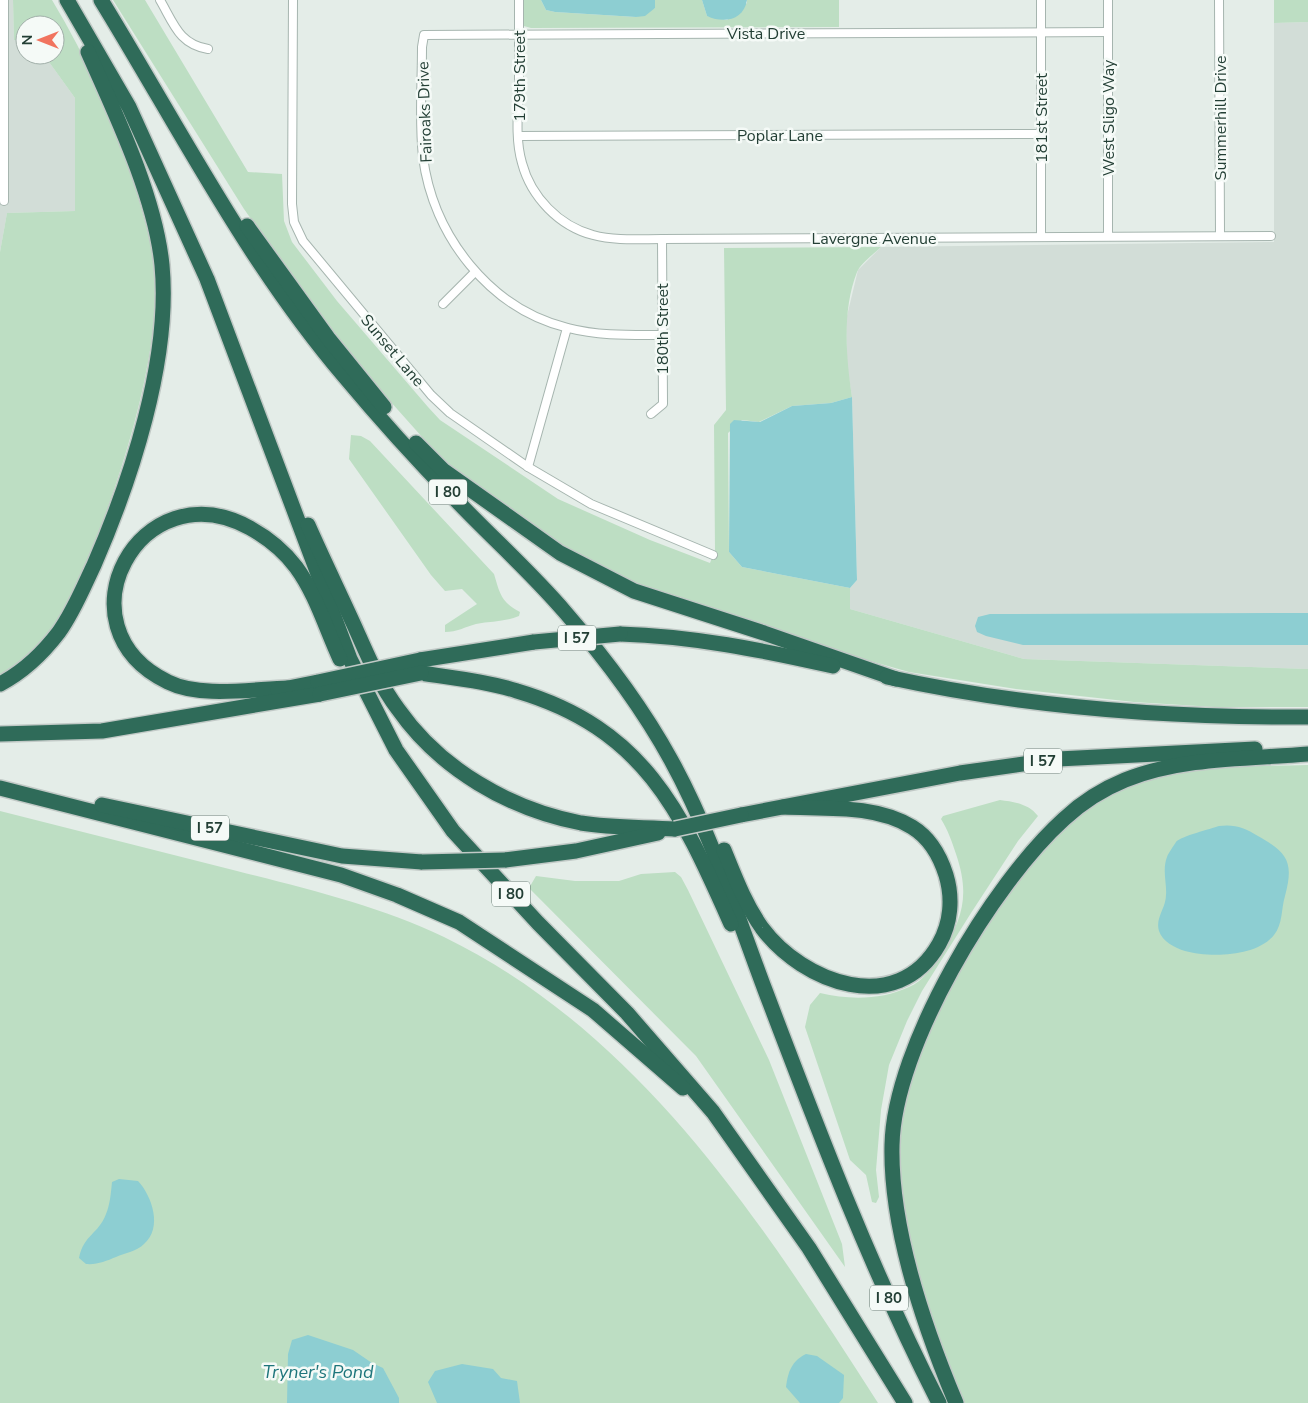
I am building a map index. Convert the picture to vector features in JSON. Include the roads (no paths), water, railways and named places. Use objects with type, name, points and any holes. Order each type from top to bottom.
[{"type":"highway","points":[[0,684],[29,664],[59,631],[78,599],[103,543],[117,507],[140,433],[153,376],[163,313],[162,265],[153,219],[128,149],[88,52],[59,0]]},
{"type":"highway","name":"I 80","points":[[67,0],[129,107],[207,279],[350,660],[396,750],[454,831],[538,923],[628,1013],[713,1112],[810,1248],[906,1403]]},
{"type":"highway","name":"I 80","points":[[101,0],[192,156],[252,252],[342,374],[454,498],[564,610],[625,685],[671,760],[716,854],[767,994],[903,1332],[939,1403]]},
{"type":"highway","points":[[192,156],[212,173],[290,286],[345,359],[398,422],[443,470],[560,553],[634,591],[764,633],[896,679]]},
{"type":"highway","points":[[286,493],[307,522],[365,651],[386,692],[409,725],[427,743],[472,780],[515,803],[581,823],[638,832]]},
{"type":"highway","points":[[319,688],[205,691],[186,689],[169,683],[142,666],[125,645],[117,624],[113,605],[118,575],[124,562],[140,539],[149,531],[171,520],[203,514],[234,521],[266,538],[284,554],[302,577],[372,723],[396,750]]},
{"type":"highway","name":"I 57","points":[[420,667],[534,642],[620,634],[665,635],[763,650],[896,679],[1030,702],[1222,718],[1308,717]]},
{"type":"highway","points":[[0,734],[102,731],[420,667],[540,698],[577,715],[620,745],[644,768],[678,813],[694,842],[751,968],[767,994]]},
{"type":"highway","points":[[30,733],[158,713],[288,688]]},
{"type":"highway","name":"I 57","points":[[0,787],[101,804],[342,856],[422,862],[504,860],[576,851],[638,832],[675,829],[960,773],[1058,759],[1235,750],[1308,749]]},
{"type":"highway","points":[[956,1403],[938,1358],[916,1291],[903,1237],[893,1180],[892,1144],[896,1111],[905,1076],[929,1015],[958,956],[994,901],[1032,852],[1064,819],[1088,800],[1125,780],[1172,765],[1308,754]]},
{"type":"highway","points":[[671,760],[700,800],[753,915],[772,940],[794,960],[806,969],[834,981],[859,986],[892,982],[919,968],[943,938],[950,908],[948,883],[941,859],[933,846],[912,827],[876,813],[783,807]]},
{"type":"highway","points":[[0,787],[341,875],[397,895],[459,922],[593,1010],[654,1065],[713,1112]]},
{"type":"street","points":[[4,0],[4,201]]},
{"type":"street","points":[[160,0],[184,39],[190,44],[208,49]]},
{"type":"street","name":"Sunset Lane","points":[[293,0],[292,204],[294,222],[299,236],[431,395],[450,412],[528,467],[591,504],[713,555]]},
{"type":"street","name":"179th Street","points":[[519,0],[518,136],[520,153]]},
{"type":"street","name":"181st Street","points":[[1041,0],[1041,236]]},
{"type":"street","name":"West Sligo Way","points":[[1108,0],[1108,236]]},
{"type":"street","name":"Summerhill Drive","points":[[1219,0],[1220,236]]},
{"type":"street","name":"Vista Drive","points":[[424,35],[1108,32]]},
{"type":"street","name":"Fairoaks Drive","points":[[424,35],[422,47],[422,143],[428,183],[438,216],[448,234],[475,272],[511,302],[534,316],[567,328],[611,335],[662,335]]},
{"type":"street","name":"Poplar Lane","points":[[518,136],[1041,134]]},
{"type":"street","name":"Lavergne Avenue","points":[[520,153],[533,189],[550,211],[583,231],[603,237],[662,239],[1271,236]]},
{"type":"street","name":"180th Street","points":[[651,414],[662,404],[662,239]]},
{"type":"street","points":[[443,304],[475,272]]},
{"type":"street","points":[[528,467],[567,328]]},
{"type":"water","points":[[541,0],[655,0],[655,8],[645,16],[636,17],[555,12],[546,10]]},
{"type":"water","points":[[702,0],[747,0],[745,7],[738,16],[720,20],[707,16]]},
{"type":"water","points":[[852,397],[857,580],[850,588],[742,567],[729,552],[730,424],[734,420],[760,422],[792,406],[831,403]]},
{"type":"water","points":[[1308,613],[1308,645],[1023,645],[986,636],[977,632],[975,626],[978,617],[990,614]]},
{"type":"water","points":[[1219,826],[1240,827],[1268,842],[1282,853],[1286,860],[1289,875],[1280,921],[1274,935],[1256,948],[1245,952],[1207,955],[1185,951],[1169,944],[1159,931],[1158,922],[1166,900],[1165,872],[1167,857],[1176,842],[1190,835]]},
{"type":"water","points":[[119,1179],[138,1181],[143,1187],[151,1203],[154,1221],[153,1230],[144,1244],[131,1252],[94,1264],[86,1264],[79,1258],[81,1250],[103,1221],[108,1207],[112,1182]]},
{"type":"water","name":"Tryner's Pond","points":[[308,1335],[353,1350],[383,1368],[399,1398],[399,1403],[287,1403],[288,1354],[292,1340]]},
{"type":"water","points":[[806,1354],[817,1356],[844,1375],[843,1398],[839,1403],[800,1403],[786,1387],[788,1376],[794,1363]]},
{"type":"water","points":[[462,1364],[493,1369],[501,1378],[517,1381],[520,1403],[437,1403],[428,1382],[435,1371]]}]
